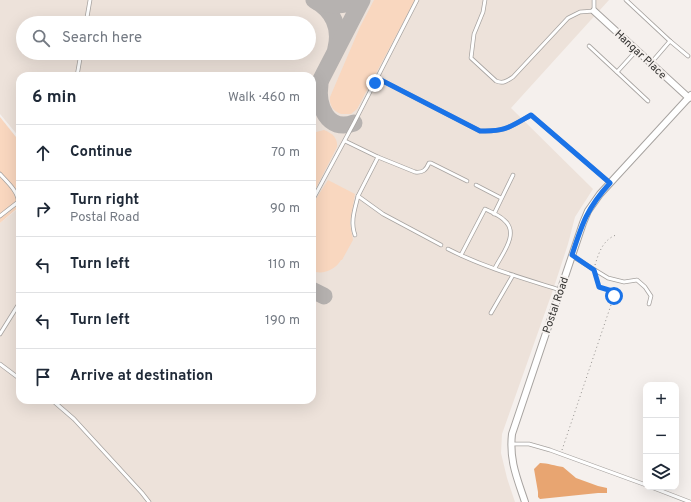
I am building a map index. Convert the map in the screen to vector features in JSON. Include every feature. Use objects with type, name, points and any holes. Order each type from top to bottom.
[{"type":"street","name":"Hangar Place","points":[[594,10],[650,63],[690,98]]},
{"type":"street","name":"Postal Road","points":[[525,502],[513,465],[511,444],[515,422],[582,223],[588,211],[600,194],[690,98]]},
{"type":"lane","points":[[87,16],[90,0]]},
{"type":"lane","points":[[316,194],[345,141],[417,0]]},
{"type":"lane","points":[[485,0],[483,12],[474,34],[471,58],[500,83],[506,82],[513,77],[568,18],[580,12],[594,10],[594,0]]},
{"type":"lane","points":[[626,0],[688,56]]},
{"type":"lane","points":[[650,63],[670,40]]},
{"type":"lane","points":[[590,46],[648,101]]},
{"type":"lane","points":[[617,72],[636,50]]},
{"type":"lane","points":[[78,72],[80,60]]},
{"type":"lane","points":[[377,78],[480,131],[494,132],[506,129],[531,115],[610,183]]},
{"type":"lane","points":[[345,141],[378,157],[415,172],[421,173],[426,169],[429,163],[431,163],[467,181]]},
{"type":"lane","points":[[355,235],[352,219],[358,196],[378,157]]},
{"type":"lane","points":[[0,174],[16,195]]},
{"type":"lane","points":[[494,214],[513,175]]},
{"type":"lane","points":[[476,185],[501,198]]},
{"type":"lane","points":[[358,196],[383,214],[441,245]]},
{"type":"lane","points":[[0,216],[16,204]]},
{"type":"lane","points":[[461,255],[485,209],[506,221],[509,224],[511,231],[510,238],[495,268]]},
{"type":"lane","points":[[448,248],[461,255],[513,275],[560,290]]},
{"type":"lane","points":[[572,255],[608,278],[624,282],[637,280],[645,287],[651,296],[649,304]]},
{"type":"lane","points":[[491,313],[513,275]]},
{"type":"lane","points":[[0,334],[16,308]]},
{"type":"lane","points":[[0,364],[16,376]]},
{"type":"lane","points":[[57,404],[74,419],[149,502]]},
{"type":"lane","points":[[511,444],[529,444],[643,484]]},
{"type":"lane","points":[[658,490],[690,502]]},
{"type":"path","points":[[561,454],[614,296],[612,291],[599,287],[594,270],[599,253],[608,238],[616,235]]},
{"type":"shaded area","points":[[0,0],[609,0],[511,108],[593,189],[575,217],[553,290],[502,434],[501,453],[515,502],[0,502],[0,223],[16,210],[16,404],[316,404],[316,72],[16,72],[16,133],[0,114]]},
{"type":"shaded area","points":[[374,0],[415,0],[357,109],[351,114],[341,114],[332,107],[330,97],[360,27]]},
{"type":"shaded area","points":[[0,117],[16,137],[16,209],[0,223]]},
{"type":"shaded area","points":[[324,130],[330,133],[337,141],[337,147],[316,188],[316,132]]},
{"type":"shaded area","points":[[328,180],[355,194],[350,223],[353,240],[342,260],[332,269],[324,272],[316,272],[316,199]]},
{"type":"shaded area","points":[[540,463],[563,467],[576,478],[607,488],[607,493],[540,499],[538,497],[534,469]]},
{"type":"taxiway","points":[[314,0],[321,4],[331,14],[334,20],[337,33],[336,48]]},
{"type":"taxiway","points":[[318,2],[337,5],[347,4],[356,0]]},
{"type":"taxiway","points":[[316,89],[362,0]]},
{"type":"taxiway","points":[[320,84],[319,92],[322,108],[331,121],[337,124],[345,125],[354,123]]},
{"type":"taxiway","points":[[316,292],[324,296]]},
{"type":"route","points":[[375,83],[377,78],[480,131],[494,132],[506,129],[531,115],[610,183],[588,211],[582,223],[572,255],[594,270],[599,287],[612,291],[614,296]]}]
